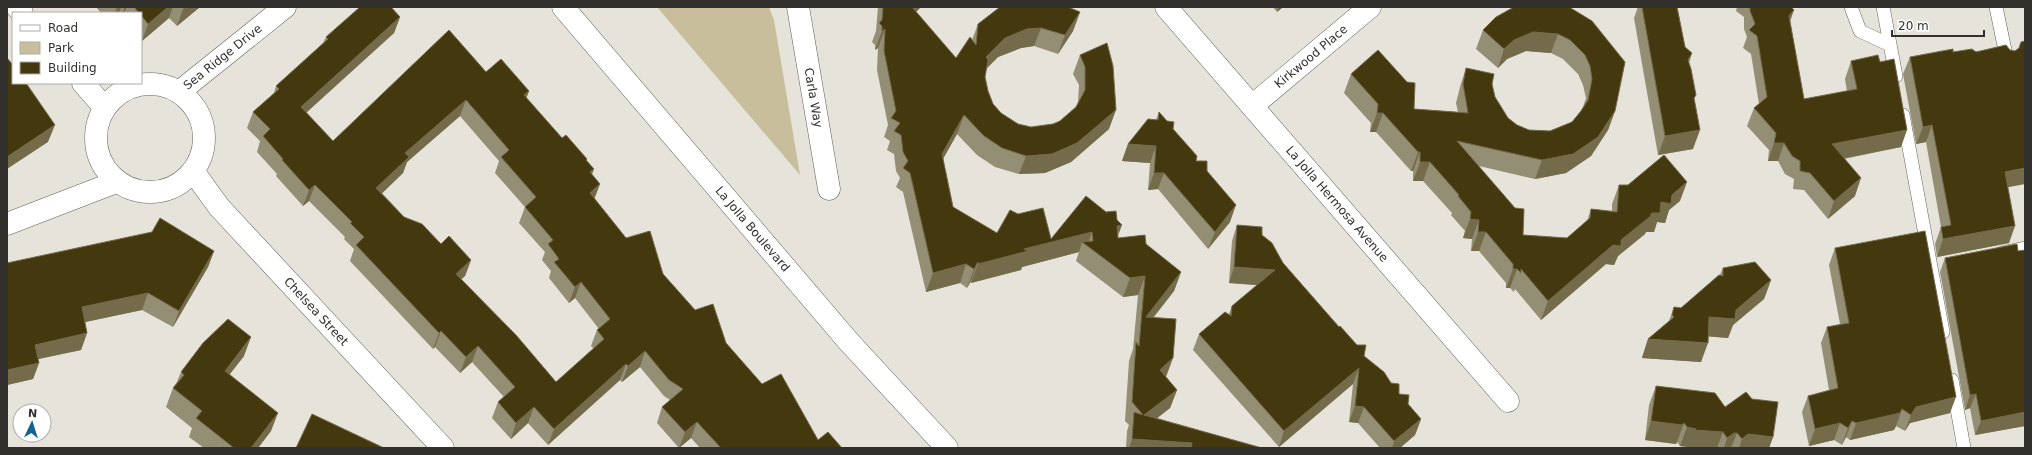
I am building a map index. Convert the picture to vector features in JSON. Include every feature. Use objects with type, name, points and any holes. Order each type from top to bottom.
[{"type":"street","name":"Sea Ridge Drive","points":[[179,92],[285,7]]},
{"type":"street","name":"La Jolla Boulevard","points":[[562,7],[850,342],[947,448]]},
{"type":"street","name":"Carla Way","points":[[798,7],[830,189]]},
{"type":"street","name":"La Jolla Hermosa Avenue","points":[[1166,7],[1508,401]]},
{"type":"street","name":"Kirkwood Place","points":[[1252,106],[1370,7]]},
{"type":"street","points":[[84,84],[104,107]]},
{"type":"street","points":[[147,84],[164,86],[179,92],[192,104],[201,120],[204,138],[202,155],[193,171],[181,183],[165,191],[148,192],[131,190],[116,182],[105,170],[97,155],[95,138],[97,122],[104,107],[116,95],[131,87],[147,84]]},
{"type":"street","name":"Chelsea Street","points":[[193,171],[219,207],[443,448]]},
{"type":"street","points":[[7,224],[116,182]]},
{"type":"lane","points":[[1851,7],[1860,32],[1890,45]]},
{"type":"lane","points":[[1883,7],[1898,91]]},
{"type":"lane","points":[[1996,7],[2007,60]]},
{"type":"lane","points":[[1901,106],[1946,346]]},
{"type":"lane","points":[[1986,256],[2025,248]]},
{"type":"lane","points":[[1932,266],[1947,263]]},
{"type":"lane","points":[[1950,369],[1964,448]]},
{"type":"green space","points":[[657,7],[769,7],[774,20],[800,175]]},
{"type":"building","points":[[134,7],[168,7],[148,24],[142,16],[142,12],[138,12]]},
{"type":"building","points":[[360,7],[391,7],[400,17],[301,107],[333,141],[449,30],[486,72],[501,59],[529,91],[524,95],[562,138],[566,135],[594,169],[590,172],[600,184],[590,193],[626,238],[650,231],[663,274],[695,310],[713,304],[726,343],[762,384],[781,374],[818,440],[828,432],[842,448],[721,448],[697,422],[685,432],[662,407],[683,389],[669,380],[645,351],[628,366],[626,364],[554,429],[534,407],[516,423],[498,402],[515,387],[478,346],[466,357],[441,331],[439,333],[356,245],[364,237],[350,223],[352,222],[315,185],[309,190],[263,136],[270,129],[253,112],[279,89],[276,86],[328,39],[326,37]],"holes":[[[466,100],[509,150],[501,157],[536,197],[525,207],[553,240],[548,244],[559,259],[554,262],[575,287],[581,282],[610,319],[597,330],[604,339],[556,382],[516,335],[456,274],[471,260],[449,236],[441,244],[422,224],[404,217],[376,188],[409,157],[405,153]]]},
{"type":"building","points":[[883,7],[912,7],[956,58],[970,37],[976,45],[978,24],[1000,7],[1068,7],[1080,12],[1065,35],[1041,28],[1027,29],[1005,38],[986,57],[988,60],[985,77],[993,104],[1001,113],[1018,124],[1031,127],[1053,124],[1060,121],[1076,107],[1085,90],[1085,67],[1080,55],[1107,43],[1113,66],[1116,110],[1077,143],[1052,154],[1026,156],[1002,148],[984,136],[964,115],[942,154],[953,207],[997,233],[1010,210],[1018,214],[1043,208],[1051,239],[1086,196],[1106,212],[1116,211],[1117,220],[1122,225],[1117,226],[1118,238],[1145,235],[1146,244],[1181,272],[1146,317],[1176,319],[1173,358],[1160,370],[1177,390],[1144,415],[1262,448],[1191,448],[1192,443],[1132,439],[1134,412],[1143,415],[1132,402],[1136,342],[1139,346],[1145,276],[1130,278],[1082,242],[1093,241],[1092,232],[1024,249],[1028,251],[978,264],[978,262],[974,269],[966,264],[933,273],[910,173],[903,168],[908,161],[903,152],[901,135],[894,131],[900,123],[891,118],[896,111],[884,51],[885,29],[882,31],[882,26],[879,23],[882,20]]},
{"type":"building","points":[[1514,7],[1569,7],[1592,21],[1625,62],[1615,111],[1598,137],[1573,154],[1542,160],[1457,141],[1515,208],[1524,209],[1523,235],[1567,238],[1590,218],[1591,209],[1617,212],[1619,185],[1628,185],[1664,155],[1687,182],[1672,195],[1671,204],[1661,202],[1660,213],[1652,213],[1650,215],[1652,215],[1621,240],[1621,246],[1613,245],[1548,301],[1521,269],[1521,273],[1517,269],[1513,269],[1513,264],[1486,232],[1478,232],[1479,220],[1470,219],[1471,212],[1458,196],[1459,195],[1430,162],[1420,162],[1420,152],[1418,152],[1383,113],[1377,113],[1378,104],[1351,74],[1378,50],[1407,82],[1415,83],[1414,109],[1468,113],[1463,84],[1466,68],[1494,74],[1492,84],[1495,97],[1508,118],[1517,125],[1529,130],[1550,131],[1572,122],[1588,100],[1592,79],[1590,66],[1585,55],[1570,40],[1558,34],[1533,32],[1514,40],[1504,49],[1483,30],[1496,17]]},
{"type":"building","points":[[1642,7],[1677,7],[1685,47],[1692,53],[1688,60],[1696,95],[1694,98],[1700,130],[1665,136]]},
{"type":"building","points":[[1750,7],[1791,7],[1794,10],[1789,16],[1804,99],[1857,89],[1851,61],[1878,55],[1880,62],[1894,59],[1907,130],[1832,144],[1861,178],[1834,201],[1810,173],[1800,171],[1800,161],[1792,156],[1784,143],[1774,143],[1776,133],[1754,108],[1767,97],[1757,36],[1749,30],[1755,24]]},
{"type":"building","points":[[2025,41],[2025,168],[2005,172],[2015,226],[1943,239],[1941,227],[1951,225],[1932,125],[1923,127],[1910,57],[1953,49],[1953,52],[1972,49],[1976,52],[2006,45],[2010,50],[2015,51],[2019,48],[2021,42]]},
{"type":"building","points":[[7,58],[12,64],[12,84],[27,84],[55,125],[7,157]]},
{"type":"building","points":[[1159,112],[1167,121],[1174,122],[1173,129],[1197,156],[1196,161],[1207,161],[1207,171],[1236,205],[1215,232],[1164,173],[1154,173],[1156,146],[1128,144],[1148,119],[1158,120]]},
{"type":"building","points":[[160,218],[214,251],[179,311],[148,293],[82,307],[87,333],[35,345],[39,363],[7,370],[7,263],[152,232]]},
{"type":"building","points":[[1237,225],[1262,227],[1262,235],[1272,243],[1283,263],[1339,327],[1340,326],[1357,345],[1366,345],[1364,356],[1384,372],[1391,383],[1399,384],[1399,394],[1409,395],[1408,404],[1421,419],[1394,441],[1364,407],[1355,406],[1359,368],[1284,431],[1199,334],[1225,312],[1231,316],[1232,306],[1275,270],[1234,267]]},
{"type":"building","points":[[1925,231],[1956,397],[1916,407],[1911,415],[1902,409],[1900,413],[1856,423],[1852,421],[1848,428],[1840,423],[1815,429],[1808,396],[1838,388],[1827,327],[1849,323],[1835,248]]},
{"type":"building","points":[[2017,244],[2018,251],[2025,250],[2025,412],[1981,421],[1976,394],[1970,395],[1945,258]]},
{"type":"building","points":[[1755,262],[1771,280],[1736,310],[1735,319],[1709,317],[1708,343],[1648,339],[1674,317],[1672,315],[1674,307],[1681,308],[1719,275],[1723,276],[1723,268]]},
{"type":"building","points":[[228,319],[251,337],[225,371],[278,413],[251,448],[234,448],[196,418],[202,411],[173,388],[184,375],[181,372],[203,343]]},
{"type":"building","points":[[1656,386],[1715,393],[1725,407],[1746,392],[1752,399],[1778,402],[1773,437],[1748,434],[1742,439],[1737,433],[1734,433],[1727,438],[1723,432],[1694,430],[1696,429],[1687,427],[1684,423],[1682,425],[1651,421]]},
{"type":"building","points":[[312,414],[384,448],[296,448]]}]
